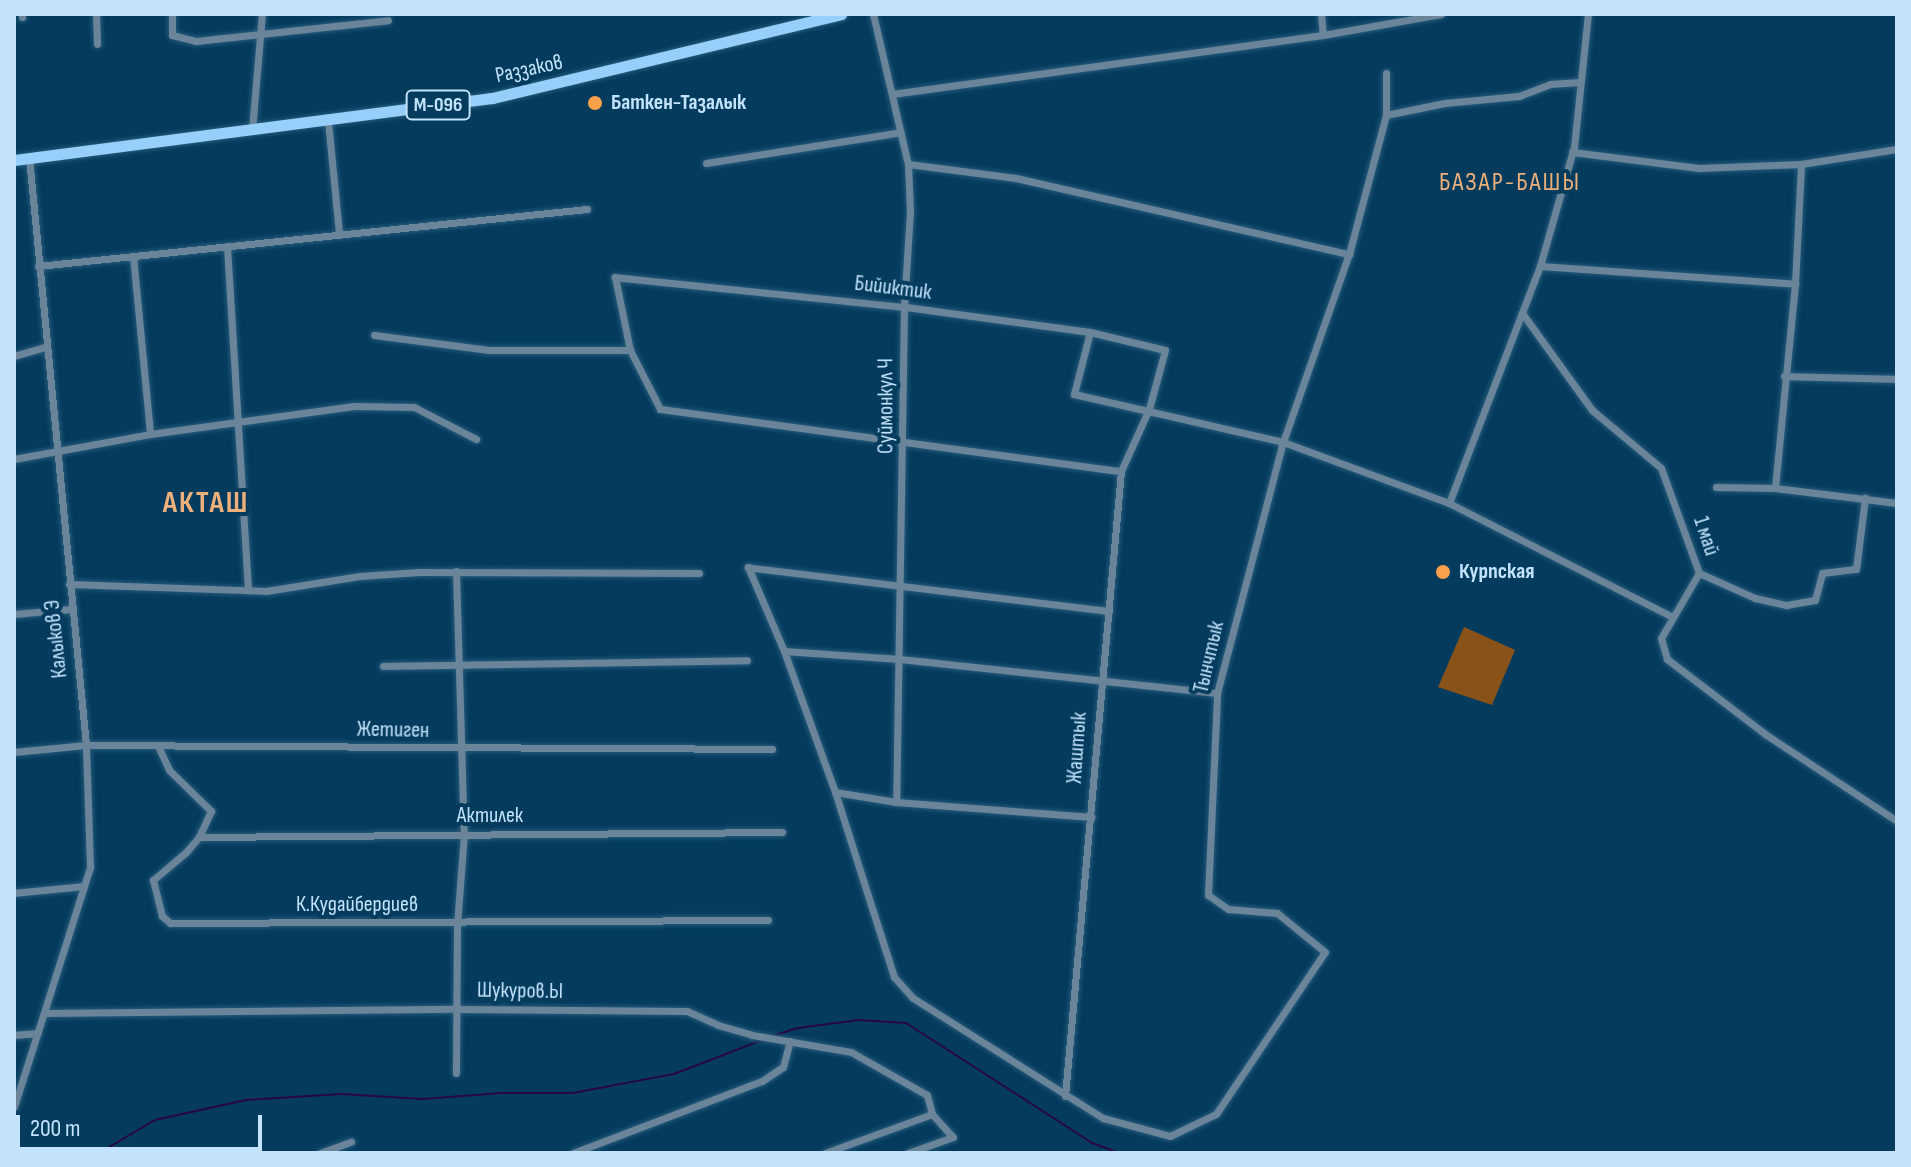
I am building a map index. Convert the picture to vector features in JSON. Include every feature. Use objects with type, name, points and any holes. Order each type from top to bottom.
[{"type":"main road","name":"Раззаков","points":[[29,157],[328,121],[556,85],[841,14]]},
{"type":"main road","name":"М-096","points":[[14,158],[29,157]]},
{"type":"street","points":[[96,14],[97,44]]},
{"type":"street","points":[[172,14],[172,35],[196,41],[388,20]]},
{"type":"street","points":[[252,130],[263,35],[262,14]]},
{"type":"street","name":"Суймонкул Ч","points":[[873,14],[908,164],[910,211],[904,307],[902,584],[896,802]]},
{"type":"street","points":[[1321,14],[1323,35]]},
{"type":"street","points":[[892,94],[1323,35],[1441,14]]},
{"type":"street","points":[[1449,503],[1540,266],[1572,152],[1588,14]]},
{"type":"street","name":"Тынчтык","points":[[1065,1096],[1103,1118],[1170,1136],[1216,1114],[1325,952],[1277,913],[1228,909],[1208,895],[1217,693],[1283,442],[1349,254],[1386,115],[1386,73]]},
{"type":"street","points":[[1386,115],[1445,103],[1519,96],[1550,84],[1580,82]]},
{"type":"street","points":[[328,121],[339,234]]},
{"type":"street","points":[[706,163],[901,132]]},
{"type":"street","points":[[1572,152],[1699,168],[1801,164],[1897,149]]},
{"type":"street","name":"Калыков Э","points":[[14,1107],[90,867],[86,745],[29,157]]},
{"type":"street","points":[[908,164],[1016,178],[1349,254]]},
{"type":"street","points":[[1775,488],[1795,284],[1801,164]]},
{"type":"street","points":[[38,266],[587,209]]},
{"type":"street","points":[[227,246],[248,590]]},
{"type":"street","points":[[133,256],[150,434]]},
{"type":"street","points":[[1540,266],[1795,284]]},
{"type":"street","name":"Бийиктик","points":[[630,350],[615,277],[904,307],[1090,332],[1165,350]]},
{"type":"street","name":"1 май","points":[[1522,313],[1592,410],[1661,468],[1699,573],[1755,598],[1786,605],[1815,600],[1822,573],[1856,569],[1865,498]]},
{"type":"street","points":[[1090,332],[1074,394],[1283,442],[1449,503],[1671,616]]},
{"type":"street","points":[[374,335],[489,350],[630,350],[660,409],[1121,471]]},
{"type":"street","points":[[14,356],[46,347]]},
{"type":"street","name":"Жаштык","points":[[1065,1096],[1121,471],[1149,409],[1165,350]]},
{"type":"street","points":[[1784,376],[1897,379]]},
{"type":"street","points":[[14,459],[150,434],[354,406],[414,407],[476,439]]},
{"type":"street","points":[[1716,487],[1775,488],[1897,503]]},
{"type":"street","points":[[1065,1096],[913,998],[894,977],[835,792],[784,651],[748,567],[1109,611]]},
{"type":"street","points":[[456,571],[464,834],[457,924],[456,1073]]},
{"type":"street","points":[[69,584],[248,590],[298,587],[360,576],[456,571],[699,573]]},
{"type":"street","points":[[1699,573],[1671,616],[1661,638],[1667,659],[1777,742],[1897,821]]},
{"type":"street","points":[[14,614],[71,609]]},
{"type":"street","points":[[784,651],[900,659],[1217,693]]},
{"type":"street","points":[[383,666],[747,660]]},
{"type":"street","name":"Жетиген","points":[[14,752],[86,745],[772,749]]},
{"type":"street","points":[[158,746],[169,770],[211,811],[199,837]]},
{"type":"street","points":[[835,792],[896,802],[1091,817]]},
{"type":"street","name":"Актилек","points":[[199,837],[782,832]]},
{"type":"street","name":"К.Кудайбердиев","points":[[199,837],[153,880],[162,916],[170,923],[457,924],[768,920]]},
{"type":"street","points":[[14,893],[84,886]]},
{"type":"street","name":"Шукуров.Ы","points":[[44,1013],[457,1009],[687,1011],[718,1025],[851,1052],[927,1095],[932,1114],[953,1137],[908,1153]]},
{"type":"street","points":[[14,1035],[38,1033]]},
{"type":"street","points":[[573,1153],[762,1081],[783,1067],[790,1041]]},
{"type":"street","points":[[825,1153],[932,1114]]},
{"type":"street","points":[[320,1153],[351,1142]]},
{"type":"shaded area","points":[[1464,627],[1515,650],[1492,705],[1438,687]]},
{"type":"waterway","points":[[775,1035],[798,1028],[858,1020],[906,1023],[1092,1143],[1119,1153]]},
{"type":"waterway","points":[[99,1153],[155,1120],[246,1100],[342,1094],[423,1099],[502,1093],[573,1093],[674,1074],[762,1040]]},
{"type":"place","name":"Баткен-Тазалык","points":[[595,103]]},
{"type":"place","name":"Курпская","points":[[1443,572]]},
{"type":"district","name":"БАЗАР-БАШЫ","points":[[1510,183]]},
{"type":"district","name":"АКТАШ","points":[[206,503]]}]
